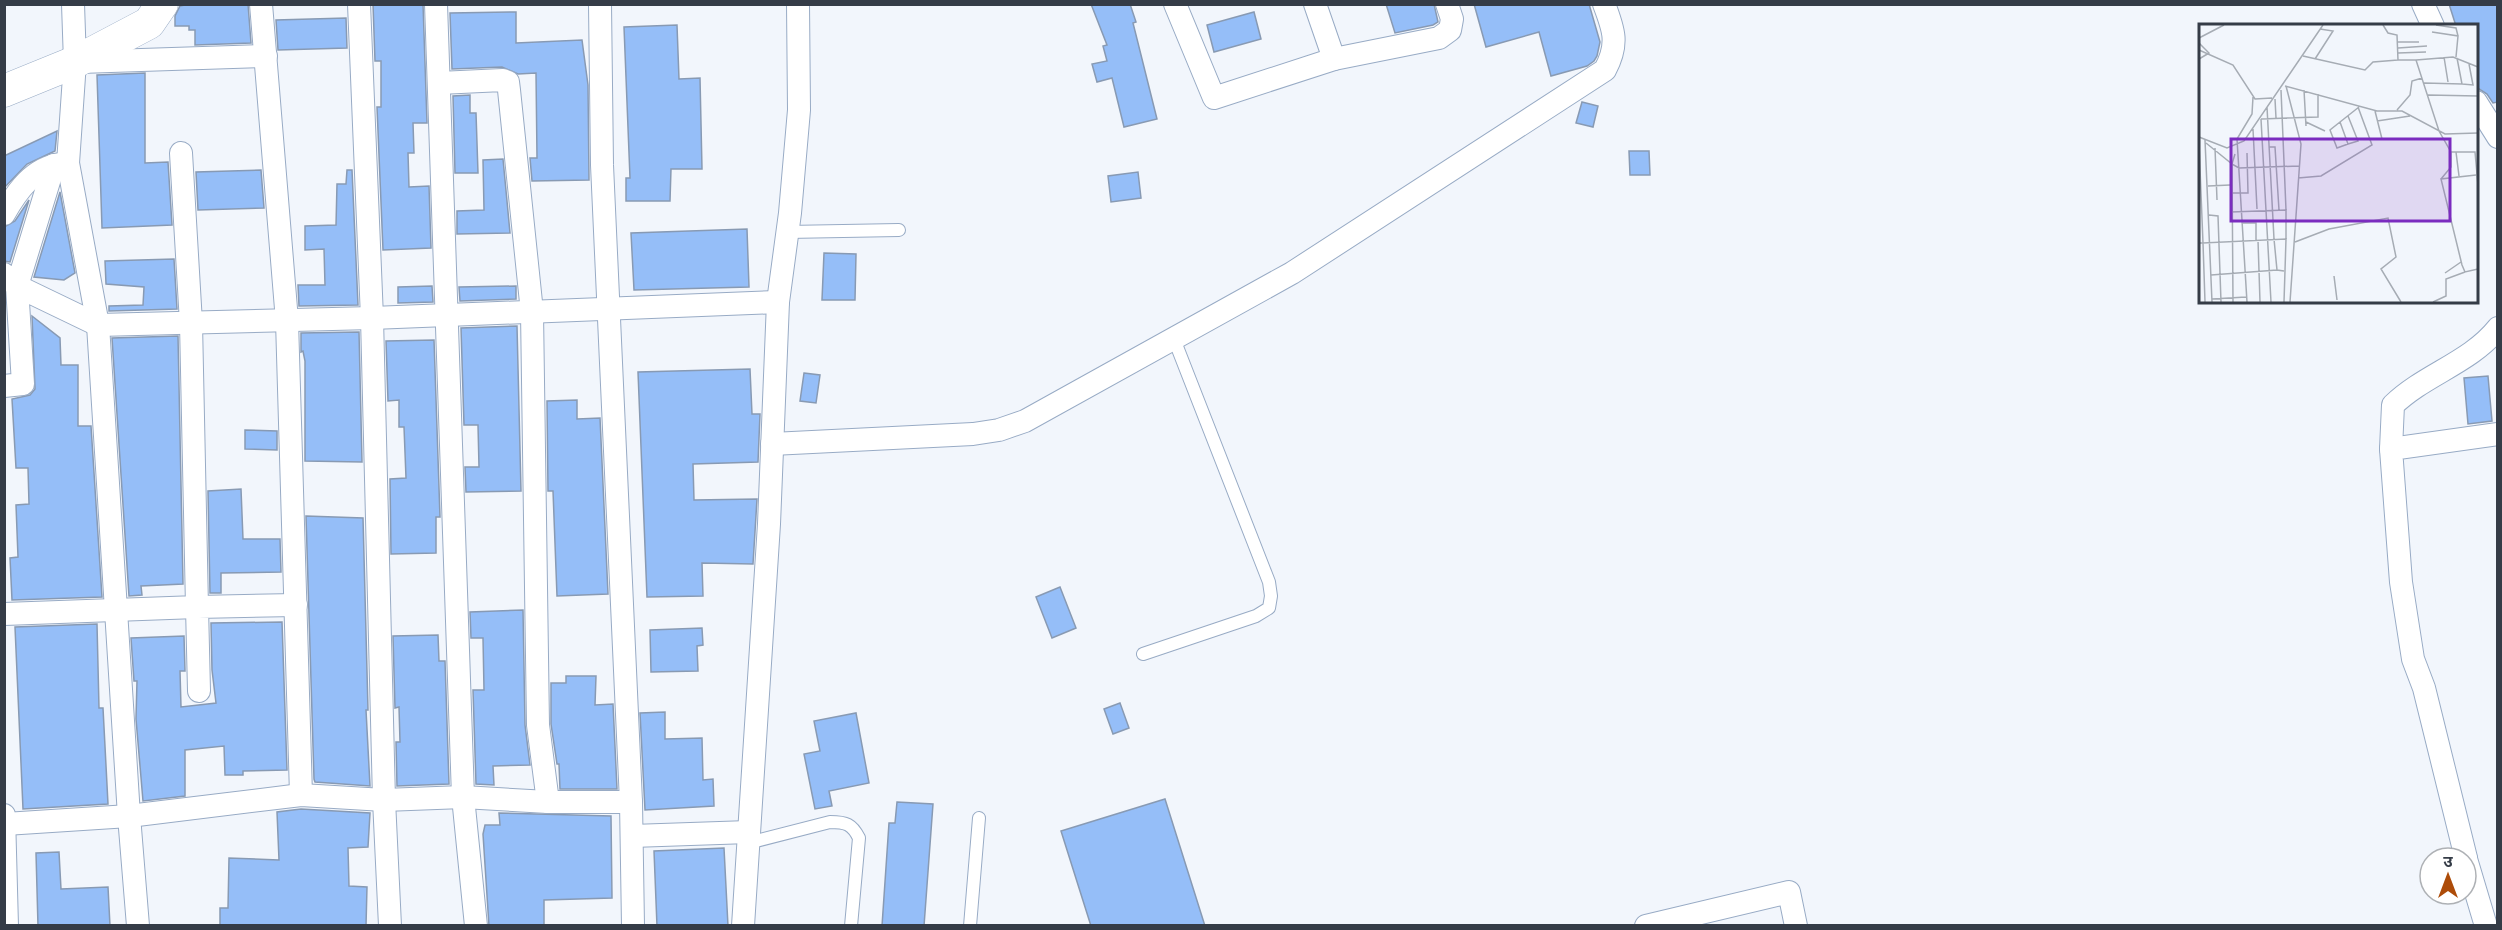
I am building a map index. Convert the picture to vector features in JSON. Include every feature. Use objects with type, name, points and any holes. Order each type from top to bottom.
[{"type":"main road","points":[[4,91],[75,62],[149,22],[162,4]]},
{"type":"street","points":[[4,386],[23,384],[11,280],[61,164],[75,62],[73,4]]},
{"type":"street","points":[[261,4],[287,321],[301,795]]},
{"type":"street","points":[[359,4],[372,318],[384,800],[390,926]]},
{"type":"street","points":[[436,4],[463,797],[476,926]]},
{"type":"street","points":[[600,4],[602,165],[631,802],[633,926]]},
{"type":"street","points":[[743,926],[772,444],[778,302],[799,110],[798,4]]},
{"type":"street","points":[[1175,4],[1214,98],[1334,60],[1439,38],[1450,30],[1452,19],[1447,4]]},
{"type":"street","points":[[1315,4],[1334,60]]},
{"type":"street","points":[[772,444],[974,434],[999,430],[1025,421],[1292,273],[1605,70],[1613,56],[1615,42],[1612,25],[1604,4]]},
{"type":"street","points":[[2423,4],[2432,24]]},
{"type":"street","points":[[75,62],[266,56]]},
{"type":"street","points":[[439,83],[503,80],[508,82],[532,312],[538,725],[548,802]]},
{"type":"street","points":[[2478,105],[2498,137]]},
{"type":"street","points":[[181,153],[191,323],[199,691]]},
{"type":"street","points":[[4,214],[17,191],[26,182],[61,164]]},
{"type":"street","points":[[61,164],[98,325],[138,926]]},
{"type":"street","points":[[11,280],[98,325],[445,316],[778,302]]},
{"type":"street","points":[[2463,846],[2424,688],[2413,659],[2401,582],[2391,449],[2393,405],[2405,393],[2484,345],[2498,328]]},
{"type":"street","points":[[2391,449],[2498,434]]},
{"type":"street","points":[[4,614],[296,605]]},
{"type":"street","points":[[5,824],[129,816],[301,795],[384,800],[463,797],[548,802],[631,802]]},
{"type":"street","points":[[4,815],[7,926]]},
{"type":"street","points":[[632,836],[749,838]]},
{"type":"street","points":[[1646,926],[1789,892],[1796,926]]},
{"type":"street","points":[[2478,899],[2486,926]]},
{"type":"lane","points":[[787,232],[899,230]]},
{"type":"lane","points":[[1143,654],[1256,616],[1269,608],[1271,596],[1269,582],[1174,339]]},
{"type":"lane","points":[[970,926],[979,818]]},
{"type":"lane","points":[[749,838],[831,822],[843,822],[853,826],[859,838],[851,926]]},
{"type":"building","points":[[248,4],[251,43],[195,45],[195,30],[189,30],[189,26],[175,26],[175,16],[180,6]]},
{"type":"building","points":[[373,4],[423,4],[427,123],[413,123],[414,153],[408,153],[409,187],[429,186],[431,248],[383,250],[377,107],[381,107],[381,61],[375,61]]},
{"type":"building","points":[[1091,4],[1130,4],[1157,119],[1124,127],[1112,78],[1097,82],[1092,64],[1107,61],[1103,46],[1107,45]]},
{"type":"building","points":[[1386,4],[1434,4],[1438,22],[1395,33]]},
{"type":"building","points":[[1474,4],[1589,4],[1600,42],[1597,56],[1587,66],[1551,76],[1539,32],[1486,47]]},
{"type":"building","points":[[2449,4],[2498,4],[2498,102],[2493,103],[2487,94],[2478,88],[2478,24],[2455,24]]},
{"type":"building","points":[[516,12],[516,43],[582,40],[588,85],[589,180],[532,181],[530,158],[537,158],[536,73],[518,74],[502,67],[452,69],[450,13]]},
{"type":"building","points":[[1254,12],[1261,39],[1214,52],[1207,25]]},
{"type":"building","points":[[346,18],[347,48],[278,50],[276,20]]},
{"type":"building","points":[[677,25],[679,79],[700,78],[702,169],[671,169],[670,201],[626,201],[626,178],[630,178],[624,27]]},
{"type":"building","points":[[145,73],[145,163],[168,162],[172,225],[102,228],[97,75]]},
{"type":"building","points":[[470,95],[470,113],[476,113],[478,173],[455,173],[453,96]]},
{"type":"building","points":[[1582,102],[1598,106],[1593,127],[1576,123]]},
{"type":"building","points":[[57,131],[55,151],[27,164],[4,188],[4,156]]},
{"type":"building","points":[[1629,151],[1649,151],[1650,175],[1630,175]]},
{"type":"building","points":[[503,159],[510,233],[457,234],[457,211],[484,210],[483,160]]},
{"type":"building","points":[[261,170],[264,208],[198,210],[196,172]]},
{"type":"building","points":[[347,170],[352,170],[358,305],[299,306],[298,285],[325,285],[324,249],[305,250],[305,226],[336,225],[337,184],[346,184]]},
{"type":"building","points":[[1138,172],[1141,198],[1111,202],[1108,176]]},
{"type":"building","points":[[60,192],[75,273],[64,280],[34,277]]},
{"type":"building","points":[[29,200],[10,262],[4,261],[4,227],[15,221]]},
{"type":"building","points":[[747,229],[749,287],[634,290],[631,233]]},
{"type":"building","points":[[824,253],[856,254],[855,300],[822,300]]},
{"type":"building","points":[[174,259],[177,309],[109,311],[109,306],[143,305],[144,287],[106,284],[105,261]]},
{"type":"building","points":[[432,286],[433,302],[398,303],[398,287]]},
{"type":"building","points":[[516,286],[516,299],[460,301],[459,287]]},
{"type":"building","points":[[32,316],[60,338],[61,365],[78,365],[78,426],[91,426],[102,597],[12,600],[10,558],[18,557],[16,505],[29,504],[28,468],[16,468],[12,399],[30,395],[35,389]]},
{"type":"building","points":[[517,326],[521,491],[466,492],[465,467],[479,467],[478,425],[464,425],[461,328]]},
{"type":"building","points":[[359,332],[362,462],[305,461],[305,361],[303,351],[301,352],[301,333]]},
{"type":"building","points":[[178,336],[183,584],[141,586],[142,595],[129,596],[112,338]]},
{"type":"building","points":[[434,340],[440,517],[436,517],[436,553],[391,554],[390,479],[406,478],[404,427],[399,427],[399,400],[388,401],[386,341]]},
{"type":"building","points":[[750,369],[752,414],[760,414],[758,462],[693,464],[694,500],[757,499],[753,564],[702,563],[703,596],[647,597],[638,372]]},
{"type":"building","points":[[804,373],[820,375],[816,403],[800,401]]},
{"type":"building","points":[[2488,376],[2492,421],[2468,424],[2464,378]]},
{"type":"building","points":[[577,400],[577,419],[600,418],[608,594],[557,596],[553,491],[548,491],[547,401]]},
{"type":"building","points":[[245,430],[277,431],[277,450],[245,449]]},
{"type":"building","points":[[241,489],[243,539],[280,539],[281,572],[221,573],[221,593],[210,593],[208,491]]},
{"type":"building","points":[[306,516],[363,518],[368,710],[366,710],[370,786],[315,782],[314,779]]},
{"type":"building","points":[[1060,587],[1076,628],[1052,638],[1036,597]]},
{"type":"building","points":[[523,610],[525,725],[530,765],[493,766],[494,785],[476,784],[473,690],[484,690],[483,638],[471,638],[470,612]]},
{"type":"building","points":[[282,622],[287,770],[243,771],[243,775],[225,775],[224,746],[185,750],[185,796],[143,801],[136,719],[137,681],[134,681],[131,638],[184,636],[185,671],[180,671],[181,707],[216,703],[212,670],[211,623]]},
{"type":"building","points":[[97,624],[99,708],[103,708],[108,804],[23,809],[15,627]]},
{"type":"building","points":[[702,628],[703,645],[697,646],[698,671],[651,672],[650,630]]},
{"type":"building","points":[[438,635],[439,661],[445,661],[449,784],[397,786],[396,742],[400,742],[399,707],[395,708],[393,636]]},
{"type":"building","points":[[566,676],[596,676],[595,705],[613,704],[617,789],[560,789],[559,764],[557,764],[551,724],[551,683],[566,683]]},
{"type":"building","points":[[1120,703],[1129,728],[1113,734],[1104,709]]},
{"type":"building","points":[[665,712],[665,739],[702,738],[703,780],[713,779],[714,806],[645,810],[640,713]]},
{"type":"building","points":[[856,713],[869,783],[829,791],[832,806],[815,809],[804,754],[820,751],[814,721]]},
{"type":"building","points":[[1165,799],[1205,926],[1091,926],[1061,831]]},
{"type":"building","points":[[897,802],[933,804],[924,926],[882,926],[889,823],[895,823]]},
{"type":"building","points":[[301,809],[370,813],[368,847],[348,848],[349,886],[367,887],[366,926],[220,926],[220,908],[228,908],[229,858],[279,860],[277,812]]},
{"type":"building","points":[[499,813],[611,816],[612,898],[544,900],[544,926],[489,926],[483,834],[485,825],[500,825]]},
{"type":"building","points":[[724,848],[728,926],[657,926],[654,851]]},
{"type":"building","points":[[59,852],[61,889],[108,887],[110,926],[38,926],[36,853]]}]
